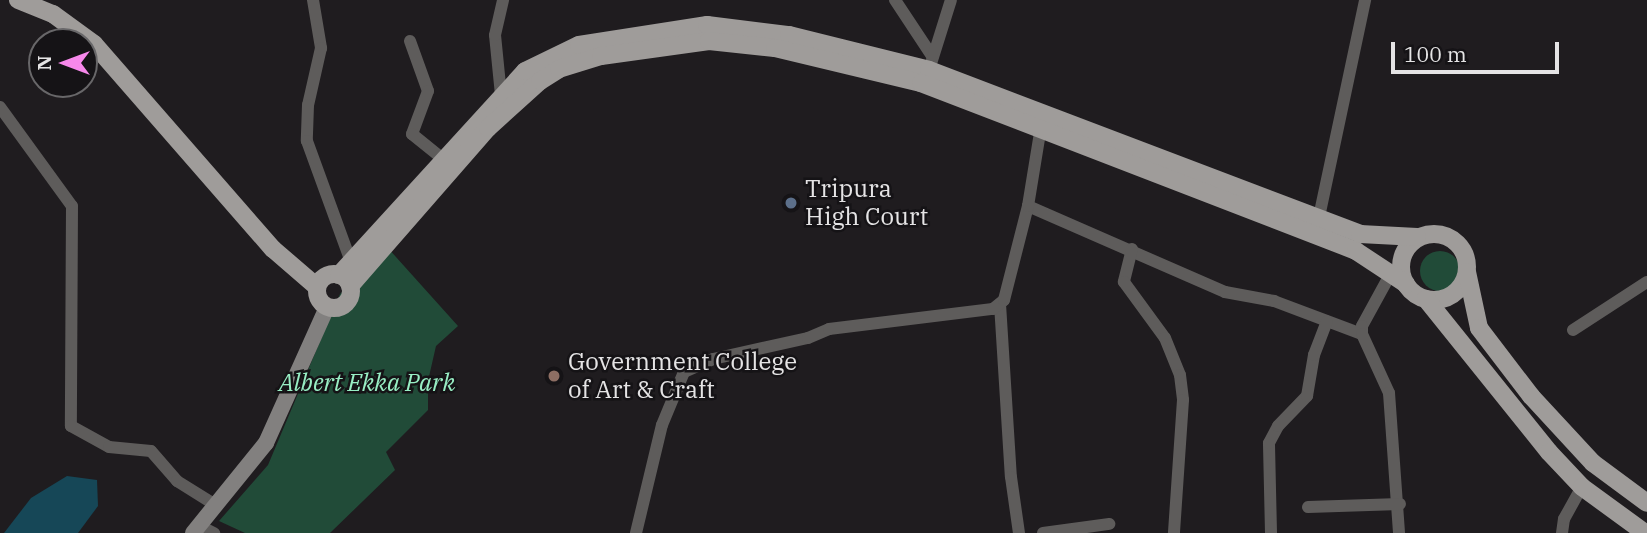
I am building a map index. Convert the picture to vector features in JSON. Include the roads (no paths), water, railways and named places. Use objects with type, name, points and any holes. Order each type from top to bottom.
[{"type":"main road","points":[[18,0],[53,14],[94,44],[274,248],[317,287],[318,296],[327,307],[337,308],[347,302],[347,275],[500,95],[525,71],[579,45],[707,25],[789,36],[930,63],[1360,234],[1417,237],[1438,233],[1457,242],[1468,261],[1479,328],[1523,386],[1593,463],[1647,503]]},
{"type":"main road","points":[[317,287],[324,278],[347,275],[521,95],[559,69],[601,56],[709,41],[775,48],[921,83],[1041,127],[1356,251],[1426,299],[1549,452],[1582,487],[1645,533]]},
{"type":"main road","points":[[1398,278],[1404,254],[1417,237]]},
{"type":"main road","points":[[1426,299],[1437,300],[1457,292],[1468,272]]},
{"type":"street","points":[[313,0],[321,48],[308,105],[307,141],[347,275]]},
{"type":"street","points":[[500,95],[495,35],[503,0]]},
{"type":"street","points":[[895,0],[930,63]]},
{"type":"street","points":[[930,63],[951,0]]},
{"type":"street","points":[[1320,218],[1365,0]]},
{"type":"street","points":[[410,41],[428,91],[412,134],[443,159]]},
{"type":"street","points":[[0,107],[72,206],[71,426],[109,447],[151,451],[177,481],[217,506]]},
{"type":"street","points":[[1019,533],[1011,477],[1000,304],[1028,206],[1041,127]]},
{"type":"street","points":[[1028,206],[1132,249],[1225,292],[1274,301],[1362,334]]},
{"type":"street","points":[[1132,249],[1124,282],[1166,338],[1180,375],[1183,400],[1174,533]]},
{"type":"street","points":[[1398,278],[1362,326],[1362,334],[1389,393],[1400,504],[1399,533]]},
{"type":"street","points":[[1573,330],[1647,282]]},
{"type":"street","points":[[636,533],[662,425],[684,372],[713,359],[808,338],[829,329],[993,309],[1000,304]]},
{"type":"street","points":[[202,531],[217,506],[266,443],[327,307]]},
{"type":"street","points":[[1271,533],[1269,443],[1278,426],[1303,405],[1314,355],[1328,321]]},
{"type":"street","points":[[1562,533],[1563,519],[1582,487]]},
{"type":"street","points":[[1307,507],[1400,504]]},
{"type":"street","points":[[1043,533],[1109,524]]},
{"type":"water","points":[[67,476],[97,480],[98,506],[78,533],[4,533],[31,498]]},
{"type":"place","name":"Tripura High Court","points":[[791,203]]},
{"type":"place","name":"Government College of Art & Craft","points":[[554,376]]},
{"type":"park label","name":"Albert Ekka Park","points":[[367,383]]}]
